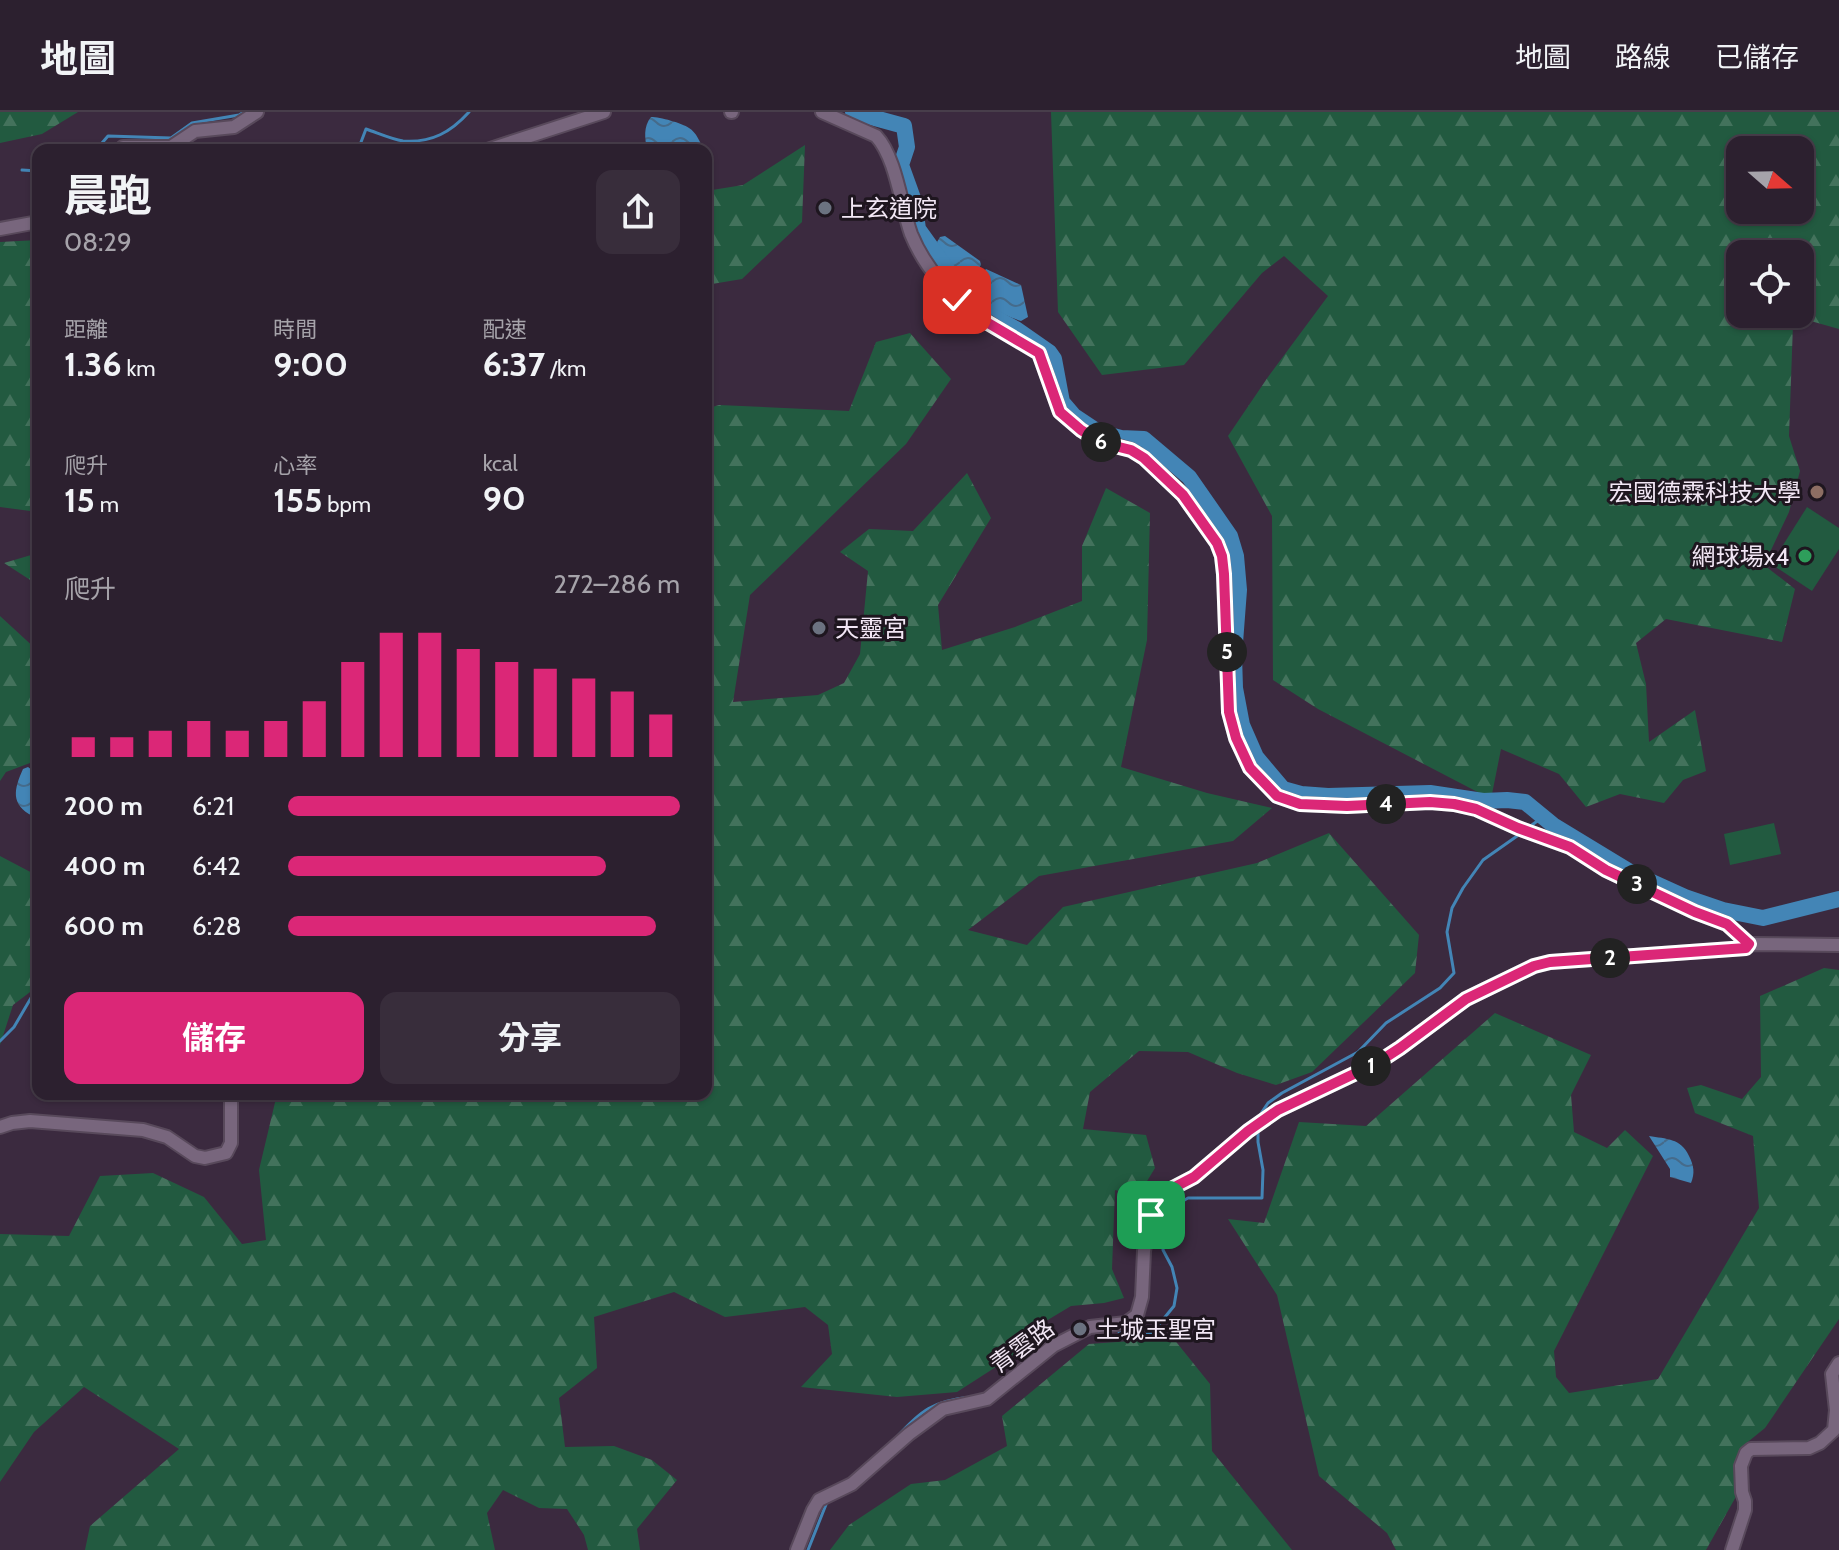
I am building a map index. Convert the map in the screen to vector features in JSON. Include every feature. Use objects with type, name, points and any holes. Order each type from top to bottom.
[{"type":"street","points":[[176,144],[195,131],[234,127],[257,112]]},
{"type":"street","points":[[505,144],[604,112]]},
{"type":"street","points":[[822,112],[881,141],[912,234],[929,266],[957,300],[983,320],[1039,353],[1060,412],[1097,440],[1131,450],[1144,458],[1183,495],[1217,543],[1224,574],[1229,712],[1236,738],[1250,768],[1277,796],[1300,804],[1347,806],[1430,802],[1476,809],[1524,831],[1570,847],[1606,870],[1727,924],[1749,944]]},
{"type":"street","points":[[0,229],[32,223]]},
{"type":"street","name":"青雲路","points":[[797,1550],[819,1500],[852,1484],[943,1409],[987,1399],[1053,1346],[1090,1327],[1126,1323],[1137,1315],[1142,1297],[1144,1251],[1151,1215],[1171,1189],[1194,1177],[1278,1110],[1377,1063],[1466,999],[1534,966],[1550,962],[1746,948],[1749,944],[1839,945]]},
{"type":"street","points":[[0,1127],[30,1121],[143,1130],[167,1137],[195,1156],[214,1157],[226,1153],[231,1143],[231,1100]]},
{"type":"street","points":[[1732,1550],[1745,1510],[1740,1476],[1746,1453],[1751,1449],[1809,1448],[1834,1430],[1836,1410],[1832,1374],[1839,1363]]},
{"type":"green space","points":[[0,112],[78,112],[42,134],[0,143]]},
{"type":"green space","points":[[1051,112],[1839,112],[1839,329],[1814,322],[1814,240],[1726,240],[1726,328],[1793,328],[1789,436],[1800,471],[1789,512],[1764,565],[1795,589],[1782,642],[1666,619],[1636,643],[1646,684],[1649,742],[1695,710],[1706,771],[1683,780],[1664,803],[1620,794],[1586,807],[1559,774],[1501,749],[1491,799],[1318,709],[1273,680],[1272,516],[1228,436],[1328,296],[1284,256],[1262,273],[1184,365],[1102,375],[1058,312]]},
{"type":"green space","points":[[805,145],[802,222],[742,279],[712,284],[712,190],[743,185]]},
{"type":"green space","points":[[32,240],[32,511],[0,507],[0,242]]},
{"type":"green space","points":[[910,333],[951,379],[906,444],[750,595],[733,702],[818,695],[844,683],[860,654],[868,571],[840,552],[869,529],[913,531],[967,473],[991,518],[938,605],[942,650],[1015,627],[1082,601],[1082,546],[1106,488],[1150,513],[1147,640],[1121,767],[1207,793],[1272,808],[1233,841],[1039,876],[968,930],[1027,945],[1063,907],[1257,863],[1329,833],[1419,935],[1415,973],[1312,1072],[1276,1085],[1237,1073],[1188,1052],[1139,1051],[1090,1092],[1083,1129],[1146,1135],[1155,1168],[1138,1196],[1115,1190],[1112,1269],[1124,1298],[1071,1306],[1041,1324],[1027,1347],[957,1392],[897,1397],[801,1387],[832,1354],[828,1325],[805,1307],[725,1317],[674,1292],[594,1317],[597,1368],[559,1398],[565,1447],[614,1446],[652,1460],[677,1480],[637,1529],[640,1550],[588,1550],[584,1535],[567,1509],[539,1508],[503,1490],[487,1513],[495,1550],[85,1550],[90,1526],[179,1449],[84,1387],[34,1432],[0,1482],[0,1234],[69,1236],[100,1176],[153,1173],[204,1197],[242,1244],[266,1240],[259,1170],[276,1100],[712,1100],[712,407],[849,411],[876,342]]},
{"type":"green space","name":"網球場x4","points":[[1807,507],[1839,528],[1839,549],[1812,591],[1771,564]]},
{"type":"green space","points":[[32,555],[32,581],[4,563]]},
{"type":"green space","points":[[0,616],[32,645],[32,762],[6,772],[0,781]]},
{"type":"green space","points":[[1774,823],[1781,854],[1730,865],[1724,834]]},
{"type":"green space","points":[[0,856],[32,873],[32,991],[13,1005],[0,1045]]},
{"type":"green space","points":[[1824,968],[1839,970],[1839,1319],[1765,1428],[1744,1445],[1747,1477],[1706,1550],[1396,1550],[1387,1533],[1319,1476],[1277,1295],[1228,1219],[1264,1223],[1299,1122],[1366,1126],[1495,1013],[1591,1055],[1571,1095],[1574,1132],[1607,1148],[1625,1130],[1653,1156],[1554,1351],[1556,1377],[1569,1393],[1658,1379],[1759,1208],[1753,1136],[1695,1113],[1687,1088],[1701,1085],[1742,1099],[1761,1077],[1760,996]]},
{"type":"green space","points":[[1173,1338],[1210,1384],[1212,1451],[1292,1550],[830,1550],[849,1525],[911,1484],[945,1480],[1007,1446],[1002,1416],[1089,1344]]},
{"type":"water","points":[[651,117],[681,124],[696,135],[701,144],[646,144]]},
{"type":"water","points":[[945,236],[980,261],[981,265],[968,282],[963,283],[942,253],[937,242]]},
{"type":"water","points":[[986,269],[1021,285],[1028,317],[1021,321],[1006,315],[968,289]]},
{"type":"water","points":[[28,767],[32,770],[32,815],[17,802],[16,790],[23,769]]},
{"type":"water","points":[[1649,1136],[1672,1140],[1686,1150],[1693,1166],[1691,1183],[1670,1177],[1670,1169]]},
{"type":"waterway","points":[[101,144],[108,136],[171,138],[192,123],[244,112]]},
{"type":"waterway","points":[[360,144],[366,129],[403,141],[432,138],[448,130],[469,112]]},
{"type":"waterway","points":[[853,112],[904,126],[907,147],[901,165],[914,201],[918,229],[959,286],[988,314],[1049,352],[1054,359],[1062,402],[1074,416],[1098,432],[1121,438],[1144,439],[1189,477],[1230,536],[1236,556],[1239,590],[1234,656],[1235,688],[1242,725],[1256,757],[1283,789],[1328,796],[1430,793],[1483,801],[1525,802],[1553,825],[1632,873],[1723,910],[1763,918],[1839,899]]},
{"type":"waterway","points":[[22,170],[32,171]]},
{"type":"waterway","points":[[1529,827],[1543,817]]},
{"type":"waterway","points":[[1258,1118],[1268,1103],[1282,1093],[1358,1052],[1386,1023],[1440,988],[1454,973],[1447,932],[1452,908],[1483,860],[1520,834]]},
{"type":"waterway","points":[[0,1041],[14,1027],[32,996]]},
{"type":"waterway","points":[[1116,1329],[1122,1334],[1140,1336],[1152,1333],[1174,1306],[1177,1288],[1172,1267],[1163,1250],[1165,1230],[1176,1205],[1188,1198],[1262,1198],[1263,1170],[1258,1130]]},
{"type":"waterway","points":[[896,1438],[929,1408],[971,1397]]},
{"type":"waterway","points":[[808,1550],[827,1502]]},
{"type":"place","name":"上玄道院","points":[[825,208]]},
{"type":"place","name":"宏國德霖科技大學","points":[[1817,492]]},
{"type":"place","name":"網球場x4","points":[[1805,556]]},
{"type":"place","name":"天靈宮","points":[[819,628]]},
{"type":"place","name":"土城玉聖宮","points":[[1080,1329]]},
{"type":"route","points":[[957,300],[983,320],[1039,353],[1060,412],[1097,440],[1131,450],[1144,458],[1183,495],[1217,543],[1224,574],[1229,712],[1236,738],[1250,768],[1277,796],[1300,804],[1347,806],[1430,802],[1476,809],[1570,847],[1606,870],[1727,924],[1749,944],[1746,948],[1550,962],[1534,966],[1466,999],[1377,1063],[1278,1110],[1194,1177],[1171,1189],[1151,1215]]}]
